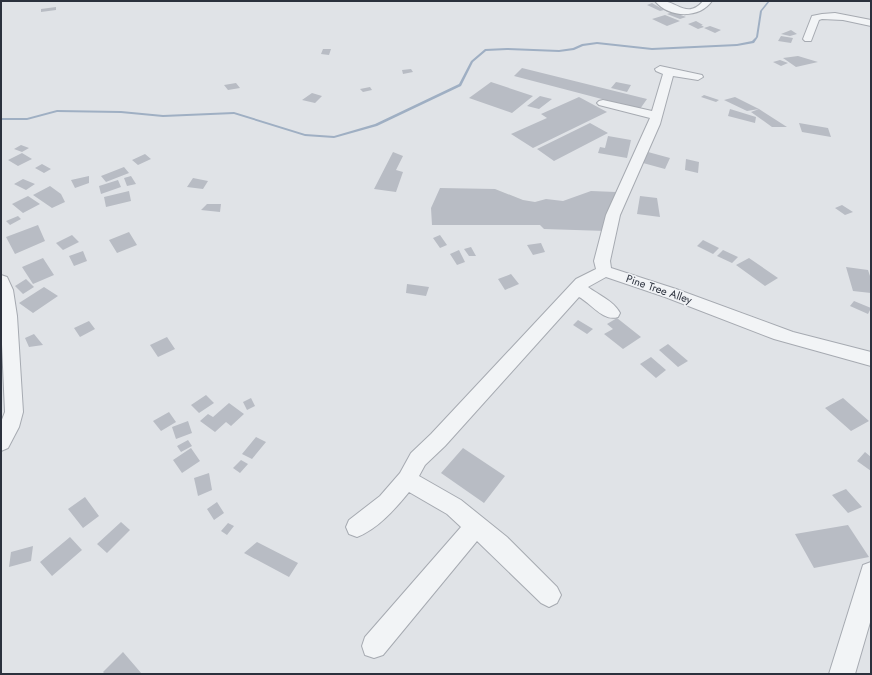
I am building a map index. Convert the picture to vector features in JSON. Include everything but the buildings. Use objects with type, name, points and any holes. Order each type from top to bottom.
[{"type":"street","points":[[660,1],[670,8],[687,12],[701,9],[708,1]]},
{"type":"street","points":[[808,39],[815,18],[837,16],[871,22]]},
{"type":"street","points":[[357,527],[387,503],[407,480],[418,459],[438,440],[582,283],[604,271],[602,261],[613,215],[632,170],[650,135],[656,116],[664,70],[698,77]]},
{"type":"street","points":[[603,103],[656,116]]},
{"type":"street","name":"Pine Tree Alley","points":[[604,271],[750,321],[780,334],[818,346],[871,359]]},
{"type":"street","points":[[1,281],[5,290],[9,316],[14,412],[9,427],[1,442]]},
{"type":"street","points":[[577,289],[596,299],[612,313]]},
{"type":"street","points":[[407,480],[454,507],[499,545],[549,595]]},
{"type":"street","points":[[374,646],[476,526]]},
{"type":"street","points":[[842,674],[861,613],[871,573]]},
{"type":"waterway","points":[[1,119],[27,119],[57,111],[121,112],[163,116],[234,113],[305,135],[334,137],[376,125],[460,85],[472,62],[485,50],[507,49],[559,51],[597,43],[652,49],[737,45],[753,42],[757,37],[761,11],[769,1]]}]
